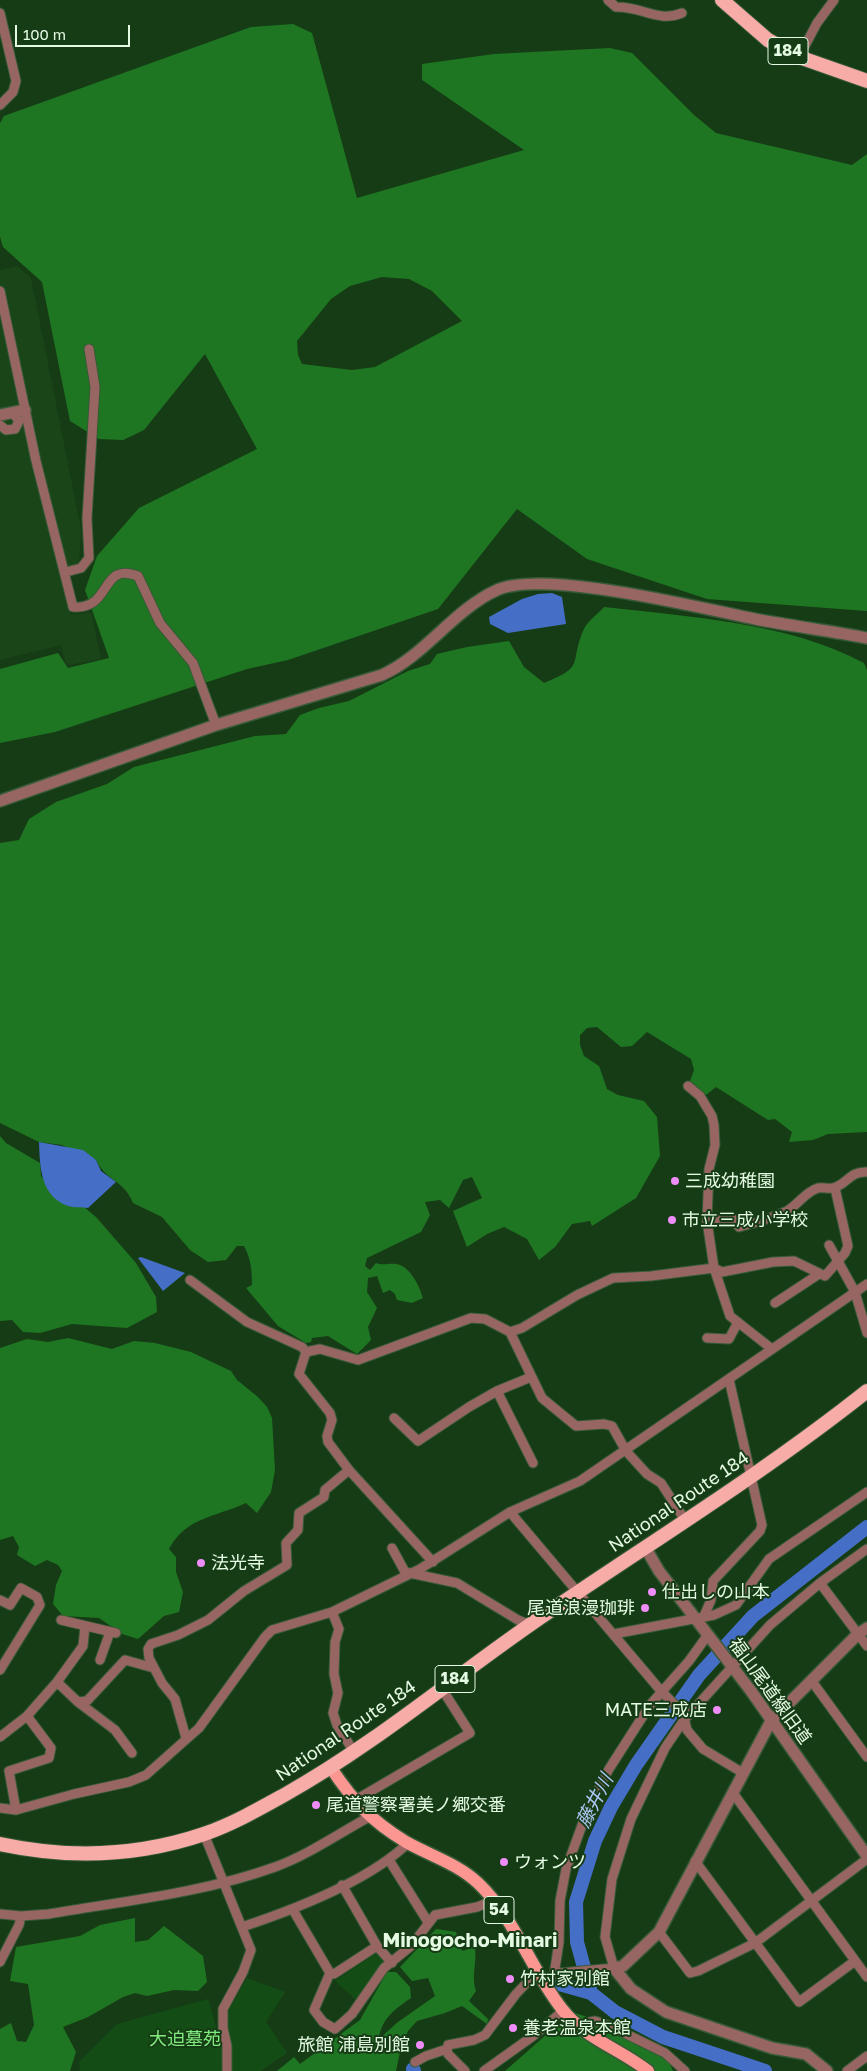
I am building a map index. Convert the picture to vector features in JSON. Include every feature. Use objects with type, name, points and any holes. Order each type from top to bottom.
[{"type":"highway","name":"184","points":[[722,0],[768,40],[799,57],[867,81]]},
{"type":"highway","name":"National Route 184","points":[[0,1844],[42,1853],[81,1854],[152,1847],[204,1834],[246,1817],[331,1768],[530,1625],[752,1475],[867,1391]]},
{"type":"main road","name":"54","points":[[331,1768],[354,1801],[369,1817],[408,1843],[460,1870],[478,1884],[507,1919],[538,1971],[553,1977],[563,2010],[582,2029],[648,2071]]},
{"type":"street","points":[[608,0],[616,7],[628,6],[670,18],[682,13]]},
{"type":"street","points":[[799,57],[816,23],[834,0]]},
{"type":"street","points":[[0,13],[16,82],[13,92],[0,105]]},
{"type":"street","points":[[0,291],[25,410],[73,607],[84,608],[100,598],[109,581],[122,572],[138,576],[160,623],[193,663],[216,725]]},
{"type":"street","points":[[66,572],[81,568],[89,558],[87,518],[95,387],[89,349]]},
{"type":"street","points":[[0,415],[25,410]]},
{"type":"street","points":[[0,425],[9,431],[17,427],[18,418],[12,412]]},
{"type":"street","points":[[0,801],[216,725],[364,681],[388,672],[404,663],[483,598],[498,590],[528,583],[570,586],[647,597],[757,620],[867,638]]},
{"type":"street","points":[[688,1086],[700,1096],[712,1116],[714,1125],[715,1146],[709,1168],[707,1221],[714,1268],[730,1316],[772,1350]]},
{"type":"street","points":[[707,1221],[732,1218],[739,1227],[761,1222],[769,1216],[788,1210],[818,1188],[834,1188],[858,1172],[867,1172]]},
{"type":"street","points":[[510,1332],[522,1328],[577,1295],[613,1278],[651,1276],[714,1268],[722,1272],[773,1262],[794,1261],[825,1276],[846,1253],[848,1238],[838,1210],[834,1188]]},
{"type":"street","points":[[830,1245],[855,1292],[867,1334]]},
{"type":"street","points":[[775,1303],[819,1274]]},
{"type":"street","points":[[190,1280],[247,1322],[302,1347],[306,1352]]},
{"type":"street","points":[[0,1808],[16,1810],[140,1779],[199,1728],[272,1630],[332,1612],[433,1562],[510,1512],[580,1481],[867,1284]]},
{"type":"street","points":[[306,1352],[320,1349],[358,1360],[471,1318],[486,1319],[510,1332],[518,1352],[527,1364],[531,1377],[542,1398],[559,1410],[570,1423],[576,1426],[604,1424],[612,1426],[626,1451],[647,1474],[661,1483],[685,1520]]},
{"type":"street","points":[[707,1338],[729,1339],[738,1322]]},
{"type":"street","points":[[306,1352],[299,1374],[330,1413],[332,1420],[327,1436],[328,1442],[349,1470],[433,1562]]},
{"type":"street","points":[[394,1418],[418,1441],[497,1391],[531,1377]]},
{"type":"street","points":[[699,1617],[711,1600],[713,1581],[760,1531],[762,1525],[729,1379]]},
{"type":"street","points":[[497,1391],[533,1463]]},
{"type":"street","points":[[186,1738],[175,1699],[149,1658],[148,1649],[151,1644],[178,1635],[208,1620],[244,1591],[287,1565],[286,1544],[298,1530],[299,1514],[324,1497],[324,1490],[349,1470]]},
{"type":"street","points":[[614,1634],[714,1615],[736,1604],[769,1559],[867,1492]]},
{"type":"street","points":[[510,1512],[684,1716],[687,1730],[703,1749],[743,1773]]},
{"type":"street","name":"福山尾道線旧道","points":[[645,1547],[658,1571],[699,1617],[708,1638],[751,1691],[770,1721],[867,1857]]},
{"type":"street","points":[[392,1548],[405,1572],[458,1583],[518,1620],[530,1625]]},
{"type":"street","points":[[827,2071],[806,2054],[772,2048],[666,2012],[632,1989],[609,1968],[605,1937],[612,1880],[631,1819],[665,1748],[684,1716],[770,1625],[820,1582],[867,1549]]},
{"type":"street","points":[[820,1582],[862,1631],[867,1646]]},
{"type":"street","points":[[0,1600],[10,1605],[21,1588],[37,1597],[40,1606],[0,1670]]},
{"type":"street","points":[[332,1612],[338,1629],[335,1642],[334,1674],[338,1693],[333,1713],[337,1725],[354,1752]]},
{"type":"street","points":[[61,1620],[113,1632],[100,1660]]},
{"type":"street","points":[[0,1737],[27,1716],[57,1682],[83,1646],[86,1626]]},
{"type":"street","points":[[708,1638],[664,1693],[609,1768],[576,1837],[566,1869],[560,1901],[559,1942],[553,1977],[623,1966],[658,1932],[733,1794],[770,1721],[862,1631]]},
{"type":"street","points":[[78,1702],[87,1700],[125,1660],[154,1668]]},
{"type":"street","points":[[811,1680],[867,1757]]},
{"type":"street","points":[[57,1682],[78,1702],[115,1730],[132,1753]]},
{"type":"street","points":[[354,1801],[470,1733],[442,1689]]},
{"type":"street","points":[[16,1810],[9,1771],[49,1758],[51,1748],[27,1716]]},
{"type":"street","points":[[733,1794],[867,1976]]},
{"type":"street","points":[[0,1914],[21,1916],[49,1914],[223,1884],[277,1866],[315,1848],[369,1817]]},
{"type":"street","points":[[204,1834],[251,1950],[243,1972],[223,2008],[223,2028],[227,2046],[227,2071]]},
{"type":"street","points":[[242,1927],[292,1910],[342,1885],[389,1860],[408,1843]]},
{"type":"street","points":[[658,1932],[690,1973],[698,1971],[755,1943],[867,1857]]},
{"type":"street","points":[[389,1860],[428,1922]]},
{"type":"street","points":[[695,1861],[800,2002],[855,1961]]},
{"type":"street","points":[[342,1885],[377,1946],[392,1963]]},
{"type":"street","points":[[330,1973],[314,2010],[323,2022],[335,2029],[352,2014],[384,1968],[411,1946],[435,1915],[477,1907],[492,1901]]},
{"type":"street","points":[[292,1910],[330,1973]]},
{"type":"street","points":[[0,1962],[19,1925],[21,1916]]},
{"type":"street","points":[[330,1973],[334,1974],[377,1946]]},
{"type":"street","points":[[415,2062],[447,2049],[448,2045],[453,2043],[474,2040],[485,2035],[516,1994],[538,1971]]},
{"type":"street","points":[[484,2071],[533,2036],[563,2010]]},
{"type":"street","points":[[582,2029],[590,2022],[595,2021],[610,2026],[665,2053],[685,2071]]},
{"type":"street","points":[[447,2049],[448,2054],[465,2071]]},
{"type":"street","points":[[847,2071],[867,2056]]},
{"type":"shaded area","points":[[17,266],[31,278],[81,529],[79,565],[63,575],[71,615],[91,612],[101,659],[69,665],[65,662],[61,645],[0,660],[0,270]]},
{"type":"green space","points":[[293,24],[312,33],[357,198],[524,150],[422,80],[422,64],[494,54],[610,48],[632,53],[694,115],[716,133],[852,165],[867,154],[867,611],[707,599],[587,559],[517,509],[438,609],[288,660],[247,669],[55,732],[0,743],[0,669],[58,653],[68,668],[109,658],[85,590],[97,556],[139,508],[257,449],[205,354],[144,430],[123,440],[99,439],[70,421],[42,282],[3,247],[0,237],[0,123],[4,116],[251,27]],"holes":[[[382,277],[409,279],[432,291],[462,321],[375,367],[352,370],[302,364],[298,355],[297,341],[331,299],[350,286]]]},
{"type":"green space","points":[[604,607],[704,618],[771,630],[803,638],[834,649],[864,663],[867,670],[867,1132],[828,1134],[813,1140],[789,1142],[792,1132],[775,1119],[768,1120],[716,1087],[706,1095],[690,1081],[694,1070],[691,1059],[647,1032],[632,1046],[621,1047],[597,1027],[587,1028],[580,1035],[580,1045],[584,1056],[599,1066],[607,1089],[618,1095],[644,1101],[657,1117],[660,1156],[636,1198],[592,1226],[590,1221],[572,1224],[555,1247],[539,1260],[527,1239],[504,1227],[487,1234],[467,1247],[453,1211],[482,1198],[472,1177],[463,1180],[449,1208],[440,1200],[425,1202],[430,1215],[421,1232],[367,1258],[365,1266],[370,1270],[376,1263],[396,1264],[406,1268],[419,1287],[423,1298],[412,1303],[397,1300],[395,1294],[390,1290],[383,1293],[377,1276],[368,1278],[367,1292],[377,1308],[368,1327],[371,1340],[357,1354],[328,1336],[312,1338],[311,1342],[306,1343],[278,1326],[246,1288],[252,1285],[252,1275],[250,1260],[244,1246],[237,1246],[226,1260],[208,1262],[190,1250],[162,1217],[133,1203],[125,1190],[100,1167],[96,1160],[62,1145],[39,1142],[0,1123],[0,843],[19,840],[29,819],[56,802],[107,784],[134,767],[255,736],[286,734],[300,715],[319,708],[349,701],[408,671],[430,664],[437,654],[467,647],[509,641],[524,667],[544,683],[571,668],[585,628],[589,621]]},
{"type":"green space","points":[[0,1136],[6,1143],[40,1163],[41,1176],[68,1206],[84,1207],[96,1217],[136,1263],[156,1297],[157,1312],[127,1328],[72,1324],[40,1333],[23,1332],[12,1320],[0,1321]]},
{"type":"green space","points":[[68,1338],[112,1349],[134,1341],[155,1343],[191,1352],[231,1371],[237,1380],[267,1407],[272,1418],[275,1470],[271,1492],[257,1513],[246,1503],[193,1524],[176,1538],[169,1549],[176,1557],[176,1572],[183,1592],[179,1612],[164,1616],[138,1639],[122,1634],[99,1618],[63,1616],[53,1604],[56,1585],[62,1571],[58,1565],[47,1560],[35,1566],[17,1555],[19,1547],[13,1536],[0,1540],[0,1348],[27,1339],[48,1342]]},
{"type":"green space","points":[[135,1918],[135,1942],[148,1940],[164,1926],[203,1956],[207,1982],[198,1991],[174,1990],[147,1996],[135,1993],[123,1997],[88,2017],[63,2027],[76,2052],[70,2071],[0,2071],[0,2029],[11,2023],[17,2041],[26,2042],[34,2025],[28,1984],[10,1981],[16,1947],[80,1936],[100,1925]]},
{"type":"green space","points":[[436,1929],[456,1932],[462,1951],[475,1947],[474,1980],[476,1991],[469,2001],[488,2019],[487,2024],[462,2006],[417,2021],[408,2031],[401,2047],[396,2071],[277,2071],[294,2057],[300,2064],[360,2020],[387,1972],[396,1972],[410,1987],[411,1998],[386,2020],[379,2039],[398,2022],[435,1996],[428,1978],[412,1981],[400,1967]]},
{"type":"green space","points":[[378,1952],[387,1963],[358,2002],[335,1981]]},
{"type":"green space","points":[[247,1978],[285,1992],[266,2022],[287,2053],[261,2071],[226,2071],[229,2043],[226,2015]]},
{"type":"green space","name":"大迫墓苑","points":[[208,1999],[225,2058],[221,2071],[80,2071],[79,2062],[117,2024]]},
{"type":"green space","points":[[572,2012],[590,2018],[665,2052],[673,2071],[505,2071]]},
{"type":"water","points":[[552,593],[562,597],[566,624],[508,633],[490,624],[489,617],[522,599],[538,594]]},
{"type":"water","points":[[39,1142],[83,1150],[96,1160],[101,1171],[116,1182],[88,1208],[68,1206],[52,1195],[47,1188],[41,1170]]},
{"type":"water","points":[[141,1257],[185,1273],[163,1291],[138,1258]]},
{"type":"waterway","name":"藤井川","points":[[765,2071],[663,2037],[615,2012],[591,1993],[577,1942],[576,1902],[595,1841],[611,1807],[636,1765],[699,1675],[753,1616],[867,1527]]},
{"type":"waterway","points":[[559,1984],[591,1993]]},
{"type":"place","name":"三成幼稚園","points":[[675,1181]]},
{"type":"place","name":"市立三成小学校","points":[[672,1220]]},
{"type":"place","name":"法光寺","points":[[201,1563]]},
{"type":"place","name":"仕出しの山本","points":[[652,1592]]},
{"type":"place","name":"尾道浪漫珈琲","points":[[645,1608]]},
{"type":"place","name":"MATE三成店","points":[[717,1710]]},
{"type":"place","name":"尾道警察署美ノ郷交番","points":[[316,1805]]},
{"type":"place","name":"ウォンツ","points":[[504,1862]]},
{"type":"place","name":"竹村家別館","points":[[510,1979]]},
{"type":"place","name":"養老温泉本館","points":[[513,2028]]},
{"type":"place","name":"旅館 浦島別館","points":[[420,2045]]},
{"type":"district","name":"Minogocho-Minari","points":[[470,1941]]}]
